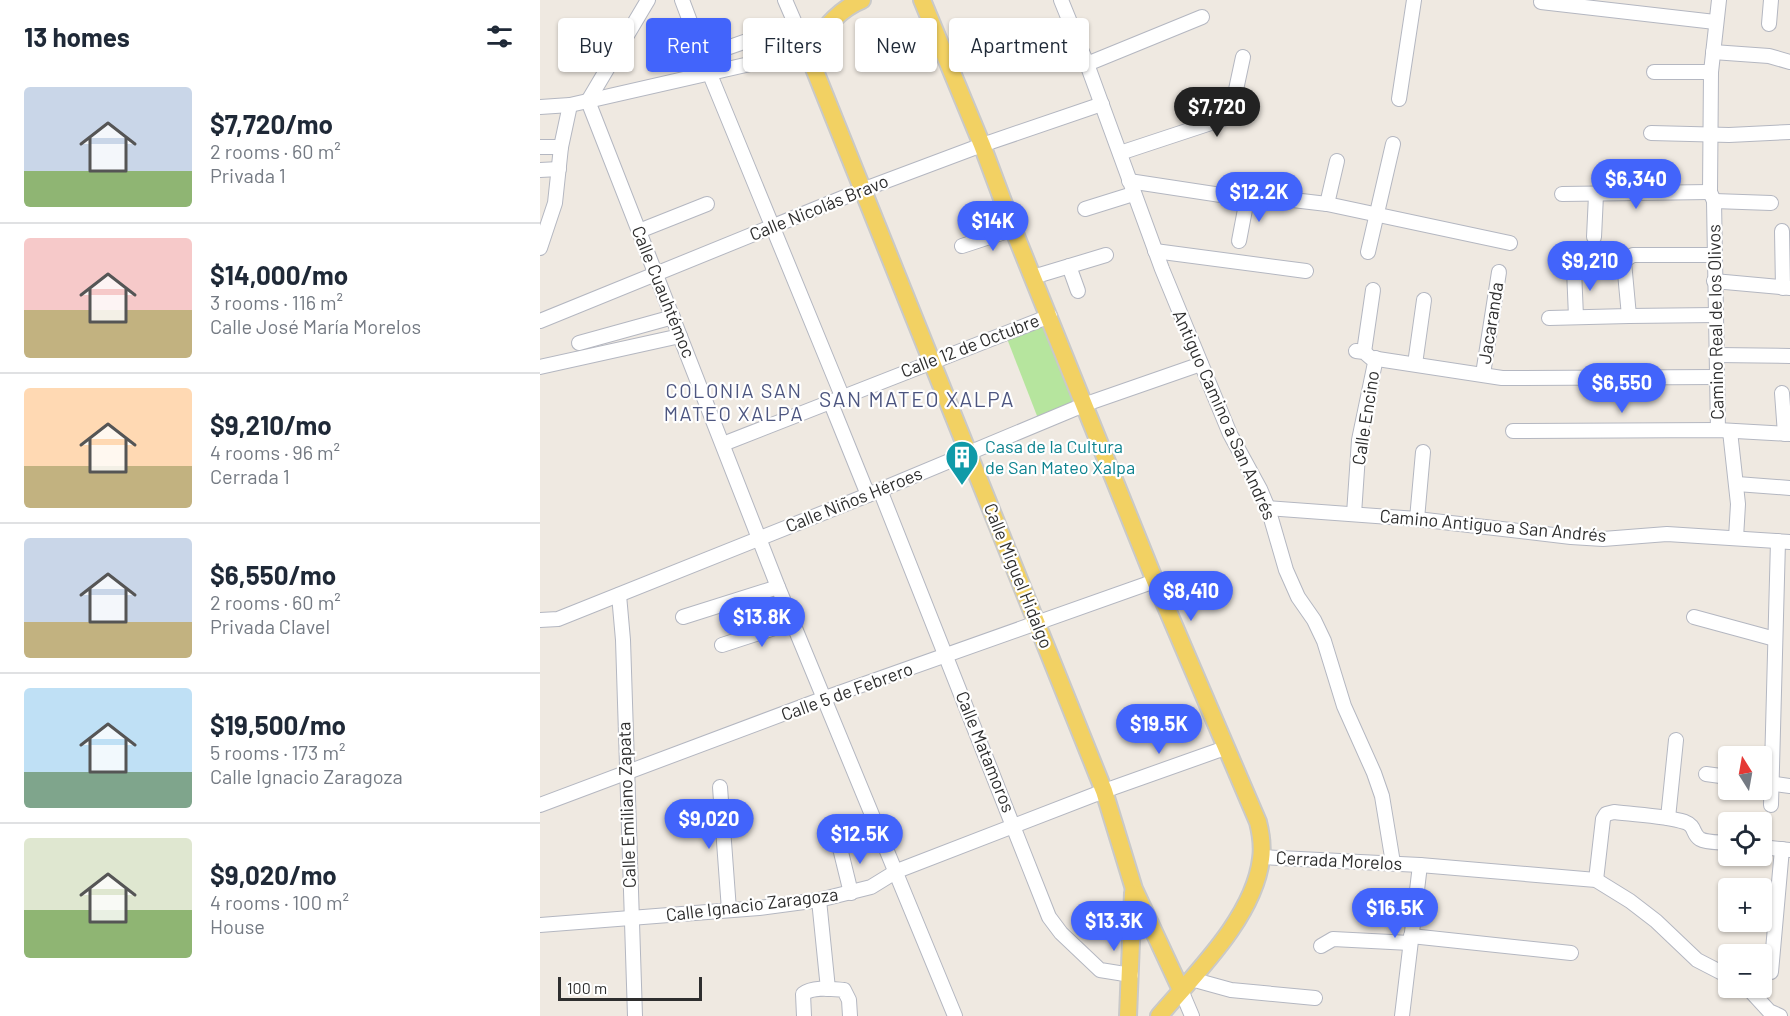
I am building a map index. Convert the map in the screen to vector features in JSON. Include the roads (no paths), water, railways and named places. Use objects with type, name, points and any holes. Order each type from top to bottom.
[{"type":"main road","points":[[834,18],[846,7],[862,0]]},
{"type":"main road","points":[[922,0],[1086,404],[1155,581],[1258,822],[1262,839],[1262,857],[1258,875],[1239,916],[1217,949],[1159,1016]]},
{"type":"main road","name":"Calle Miguel Hidalgo","points":[[815,72],[1104,791],[1134,889],[1186,985]]},
{"type":"main road","name":"Calle Miguel Hidalgo","points":[[1128,1016],[1134,889]]},
{"type":"street","points":[[588,101],[648,0]]},
{"type":"street","name":"Calle Matamoros","points":[[682,0],[689,18]]},
{"type":"street","name":"Calle Miguel Hidalgo","points":[[785,0],[792,18]]},
{"type":"street","name":"Antiguo Camino a San Andrés","points":[[1061,0],[1068,18]]},
{"type":"street","points":[[1399,99],[1414,0]]},
{"type":"street","name":"Camino Real de los Olivos","points":[[1719,0],[1711,72],[1710,133],[1716,355],[1724,430],[1737,484],[1736,538]]},
{"type":"street","points":[[1768,24],[1771,0]]},
{"type":"street","points":[[1541,2],[1715,22]]},
{"type":"street","points":[[1089,63],[1202,17]]},
{"type":"street","points":[[1713,52],[1769,56],[1790,62]]},
{"type":"street","points":[[1120,153],[1226,118],[1231,113],[1243,57]]},
{"type":"street","name":"Antiguo Camino a San Andrés","points":[[1089,69],[1155,251],[1201,364],[1230,434],[1268,508],[1286,570],[1298,597],[1314,620],[1324,641],[1344,706],[1374,773],[1387,822],[1393,863]]},
{"type":"street","points":[[540,107],[570,105],[710,72]]},
{"type":"street","name":"Calle Matamoros","points":[[710,72],[773,226],[836,399],[874,493],[947,656],[1049,917],[1055,926],[1100,970],[1131,975]]},
{"type":"street","points":[[1654,72],[1711,72]]},
{"type":"street","name":"Calle Cuauhtémoc","points":[[588,101],[778,587],[955,1016]]},
{"type":"street","name":"Calle Nicolás Bravo","points":[[540,321],[862,190],[982,145],[1102,104]]},
{"type":"street","points":[[541,239],[559,169],[570,105]]},
{"type":"street","points":[[1651,133],[1729,135],[1790,132]]},
{"type":"street","points":[[1368,252],[1393,144]]},
{"type":"street","points":[[540,147],[561,147]]},
{"type":"street","points":[[1327,204],[1337,161]]},
{"type":"street","points":[[540,170],[559,169]]},
{"type":"street","points":[[1085,209],[1131,187],[1247,199],[1276,198],[1327,204],[1510,243]]},
{"type":"street","points":[[1562,194],[1712,197],[1771,203]]},
{"type":"street","points":[[1594,237],[1596,195]]},
{"type":"street","points":[[1239,241],[1247,199]]},
{"type":"street","points":[[639,231],[707,204]]},
{"type":"street","points":[[963,246],[1014,229]]},
{"type":"street","points":[[1714,281],[1786,288],[1782,231]]},
{"type":"street","points":[[1155,251],[1306,271]]},
{"type":"street","points":[[1033,277],[1106,255]]},
{"type":"street","points":[[1629,316],[1624,262],[1628,258],[1633,255],[1714,255]]},
{"type":"street","points":[[1069,266],[1078,291]]},
{"type":"street","points":[[1574,269],[1575,316]]},
{"type":"street","name":"Jacaranda","points":[[1483,374],[1499,272]]},
{"type":"street","name":"Calle Encino","points":[[1354,514],[1365,354],[1373,290]]},
{"type":"street","points":[[1415,364],[1424,300]]},
{"type":"street","points":[[1549,318],[1715,315]]},
{"type":"street","name":"Calle 12 de Octubre","points":[[723,444],[932,360],[1050,316]]},
{"type":"street","points":[[579,343],[673,317]]},
{"type":"street","points":[[540,367],[680,336]]},
{"type":"street","points":[[1365,354],[1502,378],[1717,377]]},
{"type":"street","points":[[1716,355],[1790,356]]},
{"type":"street","name":"Calle Niños Héroes","points":[[540,620],[558,619],[874,493],[1086,404],[1201,364]]},
{"type":"street","points":[[1513,431],[1724,430],[1787,434],[1782,393]]},
{"type":"street","points":[[1417,519],[1423,452]]},
{"type":"street","points":[[1737,484],[1790,488]]},
{"type":"street","name":"Camino Antiguo a San Andrés","points":[[1268,508],[1417,519],[1570,537],[1603,539],[1666,534],[1784,542]]},
{"type":"street","points":[[1768,746],[1784,542]]},
{"type":"street","name":"Calle 5 de Febrero","points":[[540,805],[825,698],[1155,581]]},
{"type":"street","points":[[682,617],[778,587]]},
{"type":"street","name":"Calle Emiliano Zapata","points":[[619,595],[623,640],[634,1016]]},
{"type":"street","points":[[1694,617],[1775,639]]},
{"type":"street","points":[[722,645],[793,622]]},
{"type":"street","points":[[1668,818],[1677,740]]},
{"type":"street","name":"Calle Ignacio Zaragoza","points":[[540,925],[729,910],[819,900],[851,893],[871,887],[897,871],[1104,791],[1225,748]]},
{"type":"street","points":[[1706,774],[1718,776]]},
{"type":"street","points":[[1772,784],[1790,786]]},
{"type":"street","points":[[720,788],[729,910]]},
{"type":"street","points":[[1770,800],[1771,806]]},
{"type":"street","points":[[1718,842],[1701,839],[1696,835],[1694,827],[1688,823],[1668,818],[1614,812],[1606,814],[1603,819],[1596,880],[1630,901],[1656,921],[1697,960],[1718,971]]},
{"type":"street","points":[[839,844],[851,893]]},
{"type":"street","points":[[1772,964],[1786,849]]},
{"type":"street","name":"Cerrada Morelos","points":[[1262,857],[1393,863],[1596,880]]},
{"type":"street","points":[[1402,1016],[1419,865]]},
{"type":"street","points":[[819,900],[828,989]]},
{"type":"street","points":[[1321,946],[1333,939],[1411,939],[1571,953]]},
{"type":"street","points":[[1192,1016],[1186,985],[1315,998]]},
{"type":"street","points":[[804,1016],[802,994],[806,991],[828,989],[844,990],[847,993],[850,1016]]},
{"type":"street","points":[[1757,998],[1769,1011],[1780,1016]]},
{"type":"place","name":"Casa de la Cultura de San Mateo Xalpa","points":[[962,486]]},
{"type":"district","name":"SAN MATEO XALPA","points":[[917,400]]},
{"type":"district","name":"COLONIA SAN MATEO XALPA","points":[[734,402]]}]
